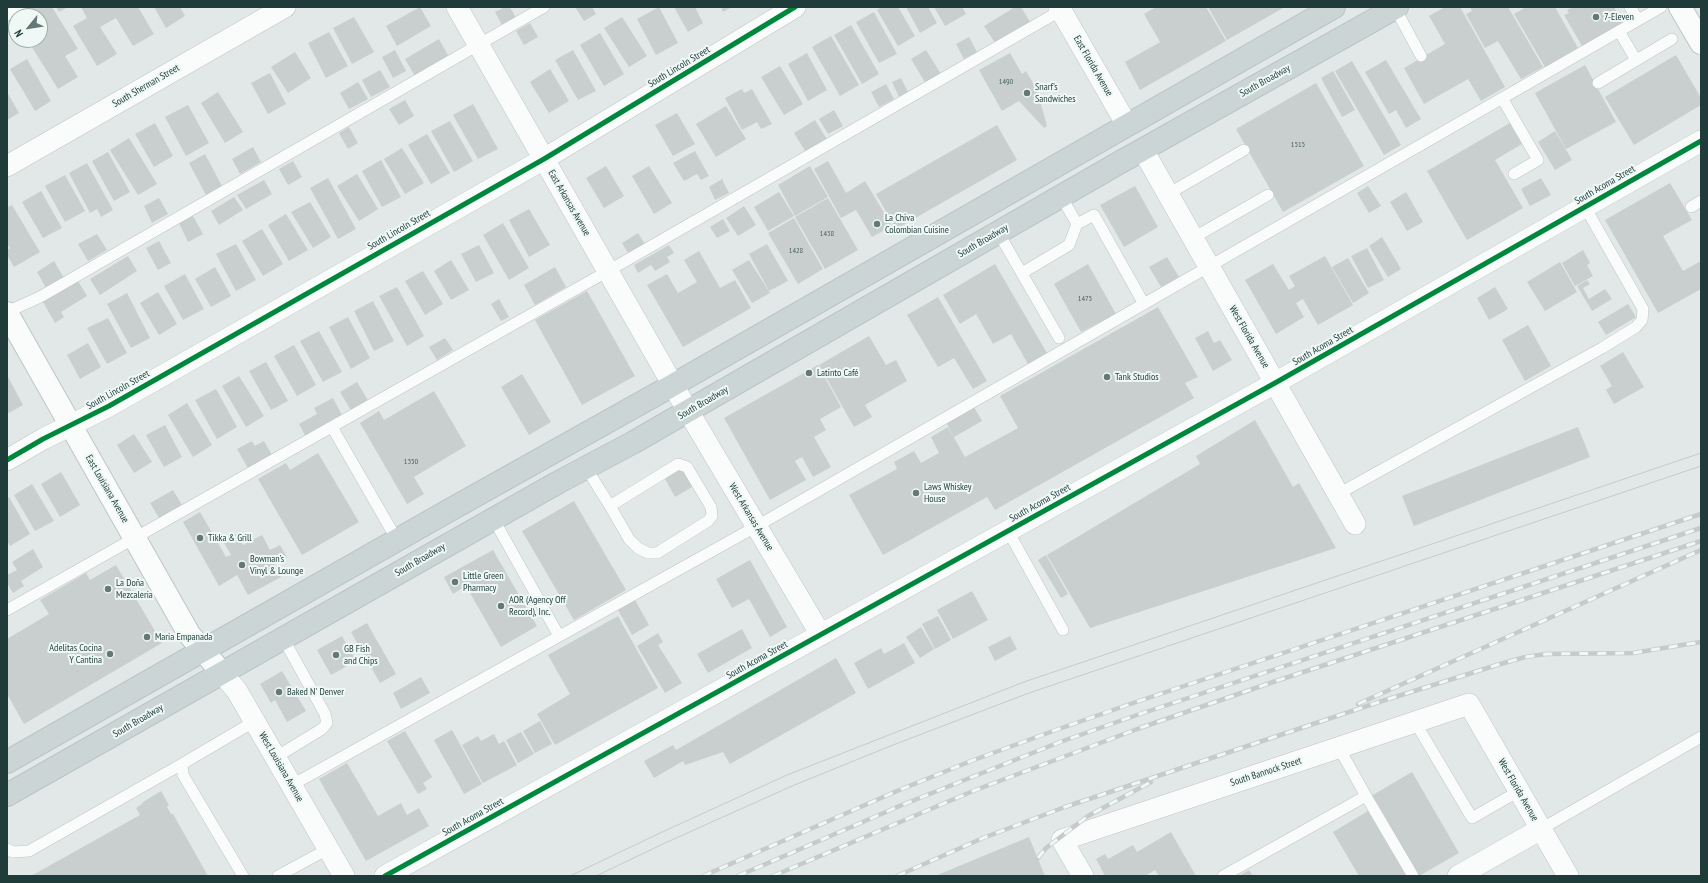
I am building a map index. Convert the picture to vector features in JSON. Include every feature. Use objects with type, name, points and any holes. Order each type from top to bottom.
[{"type":"main road","name":"South Broadway","points":[[7,762],[212,662],[283,638],[586,467],[681,398],[1127,125],[1334,7]]},
{"type":"main road","name":"South Broadway","points":[[7,795],[397,540],[681,398],[998,232],[1396,8]]},
{"type":"street","name":"South Sherman Street","points":[[7,166],[285,7]]},
{"type":"street","name":"East Arkansas Avenue","points":[[457,7],[681,398]]},
{"type":"street","name":"South Lincoln Street","points":[[7,460],[109,406],[544,159],[795,7]]},
{"type":"street","points":[[1680,7],[1701,43]]},
{"type":"street","name":"East Florida Avenue","points":[[1063,8],[1127,125]]},
{"type":"street","name":"South Acoma Street","points":[[385,876],[1276,383],[1701,141]]},
{"type":"street","name":"West Florida Avenue","points":[[1142,150],[1355,524]]},
{"type":"street","name":"East Louisiana Avenue","points":[[7,312],[189,634],[212,662]]},
{"type":"street","name":"West Arkansas Avenue","points":[[681,398],[820,635]]},
{"type":"street","name":"West Louisiana Avenue","points":[[212,662],[237,691],[344,876]]},
{"type":"street","name":"West Florida Avenue","points":[[1469,704],[1568,876]]},
{"type":"street","name":"South Bannock Street","points":[[1083,876],[1062,840],[1469,704]]},
{"type":"street","points":[[1458,876],[1541,829]]},
{"type":"lane","points":[[7,15],[21,7]]},
{"type":"lane","points":[[7,312],[40,297],[544,7]]},
{"type":"lane","points":[[1630,7],[1638,20]]},
{"type":"lane","points":[[292,785],[757,526],[1660,7]]},
{"type":"lane","points":[[7,610],[608,271],[1063,8]]},
{"type":"lane","points":[[1396,8],[1421,56]]},
{"type":"lane","points":[[1619,31],[1636,60]]},
{"type":"lane","points":[[1598,83],[1672,39]]},
{"type":"lane","points":[[1502,98],[1538,160],[1514,174]]},
{"type":"lane","points":[[1168,194],[1244,150]]},
{"type":"lane","points":[[1193,238],[1268,195]]},
{"type":"lane","points":[[1061,196],[1077,224]]},
{"type":"lane","points":[[1338,494],[1602,348],[1636,326],[1642,320],[1643,309],[1585,207]]},
{"type":"lane","points":[[1022,273],[1068,245],[1077,224],[1094,215],[1144,304]]},
{"type":"lane","points":[[998,232],[1059,338]]},
{"type":"lane","points":[[332,427],[397,540]]},
{"type":"lane","points":[[586,467],[629,539],[638,548],[648,553],[657,553],[708,522],[712,516],[710,507],[687,467],[678,464],[610,506]]},
{"type":"lane","points":[[494,518],[559,636]]},
{"type":"lane","points":[[1008,531],[1064,630]]},
{"type":"lane","points":[[276,758],[322,729],[327,723],[325,714],[283,638]]},
{"type":"lane","points":[[7,849],[13,852],[29,851],[182,764],[254,721]]},
{"type":"lane","points":[[1415,722],[1472,818],[1519,792]]},
{"type":"lane","points":[[1541,829],[1701,737]]},
{"type":"lane","points":[[1339,748],[1413,876]]},
{"type":"lane","points":[[182,764],[183,775],[243,876]]},
{"type":"lane","points":[[1223,876],[1366,796]]},
{"type":"lane","points":[[278,876],[328,849]]},
{"type":"building","points":[[52,7],[78,49],[65,56],[78,77],[58,89],[32,48],[48,48],[48,8],[28,8]]},
{"type":"building","points":[[56,7],[68,7],[59,12]]},
{"type":"building","points":[[81,7],[138,7],[154,34],[133,46],[116,18],[100,27],[117,54],[97,66],[73,26],[87,18]]},
{"type":"building","points":[[154,7],[180,7],[185,16],[166,28]]},
{"type":"building","points":[[420,7],[431,26],[397,46],[386,26]]},
{"type":"building","points":[[505,7],[510,7],[516,18],[502,25],[495,12]]},
{"type":"building","points":[[575,7],[592,7],[596,14],[584,21]]},
{"type":"building","points":[[659,7],[678,43],[656,55],[637,19]]},
{"type":"building","points":[[674,7],[695,7],[703,23],[688,32]]},
{"type":"building","points":[[721,7],[732,7],[723,12]]},
{"type":"building","points":[[882,7],[898,7],[915,36],[898,46],[877,10]]},
{"type":"building","points":[[906,7],[928,7],[937,23],[920,33]]},
{"type":"building","points":[[934,7],[962,7],[966,14],[945,26]]},
{"type":"building","points":[[1015,7],[1021,7],[1032,25],[997,46],[984,26]]},
{"type":"building","points":[[1156,7],[1206,7],[1226,41],[1140,90],[1125,62],[1160,42],[1144,14]]},
{"type":"building","points":[[1208,7],[1285,7],[1227,40]]},
{"type":"building","points":[[1445,7],[1460,7],[1505,87],[1481,101],[1468,79],[1424,104],[1404,68],[1445,44],[1429,16]]},
{"type":"building","points":[[1470,7],[1508,7],[1543,67],[1521,79],[1498,41],[1485,48],[1466,14],[1472,11]]},
{"type":"building","points":[[1526,7],[1555,7],[1578,48],[1545,67],[1514,14]]},
{"type":"building","points":[[1573,7],[1614,7],[1623,23],[1582,46],[1564,15],[1569,13],[1567,10]]},
{"type":"building","points":[[874,12],[897,54],[879,63],[856,22]]},
{"type":"building","points":[[354,17],[374,52],[352,64],[333,28]]},
{"type":"building","points":[[622,17],[647,56],[629,67],[604,28]]},
{"type":"building","points":[[530,23],[538,37],[524,45],[516,31]]},
{"type":"building","points":[[851,25],[879,74],[862,84],[834,35]]},
{"type":"building","points":[[329,32],[348,66],[326,78],[308,43]]},
{"type":"building","points":[[600,33],[624,74],[604,86],[580,45]]},
{"type":"building","points":[[831,36],[859,85],[840,96],[812,47]]},
{"type":"building","points":[[969,37],[977,52],[964,59],[956,44]]},
{"type":"building","points":[[439,39],[449,57],[415,76],[405,59]]},
{"type":"building","points":[[395,50],[406,71],[393,78],[382,57]]},
{"type":"building","points":[[573,50],[596,91],[578,100],[555,60]]},
{"type":"building","points":[[926,50],[941,74],[926,84],[911,59]]},
{"type":"building","points":[[295,52],[311,78],[288,93],[271,67]]},
{"type":"building","points":[[807,53],[827,90],[808,101],[788,64]]},
{"type":"building","points":[[1010,53],[1022,74],[1026,71],[1037,90],[1047,126],[1044,128],[1019,101],[1002,111],[979,70]]},
{"type":"building","points":[[1676,55],[1701,98],[1701,105],[1634,145],[1605,97]]},
{"type":"building","points":[[27,59],[51,101],[35,111],[10,69]]},
{"type":"building","points":[[1386,60],[1421,119],[1406,128],[1396,110],[1389,114],[1365,72]]},
{"type":"building","points":[[1352,61],[1401,145],[1384,155],[1335,71]]},
{"type":"building","points":[[1585,65],[1616,122],[1566,149],[1535,93]]},
{"type":"building","points":[[780,66],[803,104],[784,115],[761,77]]},
{"type":"building","points":[[550,69],[569,101],[549,113],[530,82]]},
{"type":"building","points":[[380,70],[390,87],[371,97],[362,80]]},
{"type":"building","points":[[1333,71],[1355,110],[1342,117],[1321,78]]},
{"type":"building","points":[[270,73],[286,104],[268,114],[251,83]]},
{"type":"building","points":[[901,78],[909,94],[900,99],[892,82]]},
{"type":"building","points":[[358,82],[368,99],[349,109],[340,93]]},
{"type":"building","points":[[1316,83],[1364,166],[1283,212],[1236,129]]},
{"type":"building","points":[[886,84],[894,99],[879,107],[871,92]]},
{"type":"building","points":[[742,89],[744,93],[752,89],[772,124],[761,129],[757,122],[742,130],[725,98]]},
{"type":"building","points":[[7,92],[19,113],[7,120]]},
{"type":"building","points":[[218,92],[243,132],[225,143],[201,103]]},
{"type":"building","points":[[405,100],[414,116],[399,125],[389,109]]},
{"type":"building","points":[[473,104],[498,149],[478,159],[453,115]]},
{"type":"building","points":[[188,105],[209,143],[186,156],[165,117]]},
{"type":"building","points":[[726,106],[746,139],[716,157],[696,124]]},
{"type":"building","points":[[834,110],[843,126],[828,134],[819,119]]},
{"type":"building","points":[[677,113],[695,144],[673,156],[655,125]]},
{"type":"building","points":[[815,120],[828,141],[807,154],[794,133]]},
{"type":"building","points":[[450,121],[473,161],[454,172],[431,131]]},
{"type":"building","points":[[155,123],[173,156],[154,167],[135,134]]},
{"type":"building","points":[[1510,123],[1522,144],[1495,160],[1523,208],[1467,240],[1427,171]]},
{"type":"building","points":[[997,125],[1017,160],[896,229],[876,194]]},
{"type":"building","points":[[349,127],[358,143],[348,149],[339,133]]},
{"type":"building","points":[[1555,131],[1572,160],[1555,170],[1538,142]]},
{"type":"building","points":[[427,134],[450,173],[431,184],[408,145]]},
{"type":"building","points":[[129,138],[157,184],[138,195],[110,150]]},
{"type":"building","points":[[253,147],[261,162],[240,174],[232,159]]},
{"type":"building","points":[[402,148],[424,183],[405,194],[384,159]]},
{"type":"building","points":[[695,151],[709,176],[701,180],[697,174],[684,181],[673,163]]},
{"type":"building","points":[[108,152],[130,192],[114,201],[92,161]]},
{"type":"building","points":[[205,154],[222,186],[206,195],[189,163]]},
{"type":"building","points":[[381,160],[401,197],[382,207],[362,171]]},
{"type":"building","points":[[293,161],[302,177],[288,185],[279,169]]},
{"type":"building","points":[[828,161],[846,193],[865,181],[892,226],[872,237],[856,210],[841,218],[814,169]]},
{"type":"building","points":[[87,163],[113,210],[101,217],[97,209],[90,213],[69,173]]},
{"type":"building","points":[[606,166],[624,196],[604,208],[586,178]]},
{"type":"building","points":[[649,166],[672,203],[654,214],[632,176]]},
{"type":"building","points":[[810,166],[828,197],[795,216],[778,185]]},
{"type":"building","points":[[357,174],[378,209],[359,221],[337,186]]},
{"type":"building","points":[[65,175],[85,211],[65,222],[45,186]]},
{"type":"building","points":[[328,178],[356,229],[338,239],[310,188]]},
{"type":"building","points":[[1541,178],[1551,195],[1530,206],[1521,189]]},
{"type":"building","points":[[722,179],[729,193],[715,200],[709,187]]},
{"type":"building","points":[[264,180],[272,194],[246,209],[237,195]]},
{"type":"building","points":[[1670,183],[1692,220],[1663,236],[1683,271],[1701,261],[1701,289],[1658,313],[1605,220]]},
{"type":"building","points":[[1135,186],[1158,227],[1124,247],[1100,205]]},
{"type":"building","points":[[1368,186],[1381,206],[1369,213],[1357,193]]},
{"type":"building","points":[[41,191],[62,228],[43,238],[22,202]]},
{"type":"building","points":[[779,192],[794,216],[768,231],[754,207]]},
{"type":"building","points":[[1406,192],[1423,222],[1407,231],[1390,202]]},
{"type":"building","points":[[234,197],[243,210],[219,225],[211,211]]},
{"type":"building","points":[[159,198],[168,214],[152,223],[144,206]]},
{"type":"building","points":[[828,198],[858,250],[825,269],[795,217]]},
{"type":"building","points":[[310,202],[331,237],[313,248],[291,212]]},
{"type":"building","points":[[12,205],[40,252],[14,267],[7,255],[7,250],[10,248],[7,244],[7,208]]},
{"type":"building","points":[[744,206],[756,225],[738,236],[726,218]]},
{"type":"building","points":[[529,209],[550,245],[529,257],[509,220]]},
{"type":"building","points":[[286,214],[308,250],[289,261],[268,225]]},
{"type":"building","points":[[193,216],[203,234],[188,242],[179,223]]},
{"type":"building","points":[[794,218],[823,269],[798,284],[768,233]]},
{"type":"building","points":[[723,219],[730,231],[717,238],[710,227]]},
{"type":"building","points":[[503,223],[529,268],[509,280],[483,235]]},
{"type":"building","points":[[262,229],[283,264],[263,276],[242,241]]},
{"type":"building","points":[[638,233],[646,246],[630,256],[622,243]]},
{"type":"building","points":[[97,234],[107,250],[88,261],[78,244]]},
{"type":"building","points":[[1382,237],[1401,269],[1388,277],[1369,246]]},
{"type":"building","points":[[159,241],[171,263],[158,270],[146,248]]},
{"type":"building","points":[[236,244],[256,280],[236,291],[216,254]]},
{"type":"building","points":[[767,244],[788,281],[769,291],[749,254]]},
{"type":"building","points":[[479,245],[494,273],[476,282],[461,254]]},
{"type":"building","points":[[669,245],[674,253],[667,257],[670,262],[655,271],[651,265],[638,273],[634,265]]},
{"type":"building","points":[[1367,248],[1384,280],[1368,288],[1351,256]]},
{"type":"building","points":[[1583,250],[1590,263],[1587,265],[1593,276],[1575,286],[1562,263]]},
{"type":"building","points":[[699,251],[720,288],[735,280],[751,308],[683,347],[647,285],[667,274],[678,293],[697,282],[684,260]]},
{"type":"building","points":[[128,256],[137,271],[100,295],[90,279]]},
{"type":"building","points":[[1325,256],[1353,305],[1318,325],[1303,299],[1296,303],[1304,317],[1276,334],[1245,280],[1273,264],[1289,290],[1295,286],[1289,276]]},
{"type":"building","points":[[1167,257],[1179,277],[1161,287],[1149,267]]},
{"type":"building","points":[[1348,258],[1369,293],[1353,303],[1332,267]]},
{"type":"building","points":[[451,260],[469,290],[451,300],[434,271]]},
{"type":"building","points":[[749,260],[770,293],[752,303],[732,270]]},
{"type":"building","points":[[54,261],[64,278],[46,288],[37,272]]},
{"type":"building","points":[[1560,262],[1577,292],[1545,311],[1527,282]]},
{"type":"building","points":[[995,264],[1047,353],[1028,364],[1011,334],[993,344],[976,314],[960,324],[943,295]]},
{"type":"building","points":[[1088,264],[1116,314],[1081,332],[1054,284]]},
{"type":"building","points":[[215,267],[231,296],[211,307],[195,279]]},
{"type":"building","points":[[555,267],[566,287],[535,305],[524,285]]},
{"type":"building","points":[[423,271],[443,304],[425,315],[405,281]]},
{"type":"building","points":[[185,274],[204,309],[183,320],[164,286]]},
{"type":"building","points":[[1587,280],[1590,284],[1583,288],[1589,299],[1605,289],[1612,299],[1592,311],[1577,286]]},
{"type":"building","points":[[78,281],[87,296],[61,312],[64,317],[55,323],[43,302]]},
{"type":"building","points":[[397,287],[424,336],[407,346],[379,296]]},
{"type":"building","points":[[1495,287],[1508,309],[1489,320],[1477,298]]},
{"type":"building","points":[[587,291],[635,376],[582,405],[535,320]]},
{"type":"building","points":[[158,292],[177,324],[159,335],[140,303]]},
{"type":"building","points":[[127,293],[150,338],[131,348],[107,304]]},
{"type":"building","points":[[938,297],[987,381],[973,389],[954,358],[938,367],[907,315]]},
{"type":"building","points":[[499,299],[509,317],[501,321],[491,304]]},
{"type":"building","points":[[373,301],[394,341],[374,351],[354,311]]},
{"type":"building","points":[[1628,304],[1636,317],[1606,335],[1598,322]]},
{"type":"building","points":[[1158,307],[1198,377],[1185,383],[1194,398],[995,510],[987,497],[883,555],[849,495],[897,469],[894,462],[914,451],[921,463],[939,453],[931,437],[948,427],[965,457],[1018,428],[1000,396]]},
{"type":"building","points":[[348,317],[370,358],[351,369],[329,327]]},
{"type":"building","points":[[108,318],[127,353],[107,364],[87,328]]},
{"type":"building","points":[[1528,325],[1551,366],[1525,381],[1502,340]]},
{"type":"building","points":[[319,331],[342,372],[323,382],[300,341]]},
{"type":"building","points":[[1208,331],[1214,343],[1220,340],[1232,360],[1213,371],[1195,338]]},
{"type":"building","points":[[869,336],[886,365],[896,360],[907,381],[865,405],[872,417],[854,427],[819,365]]},
{"type":"building","points":[[445,338],[453,350],[437,360],[429,347]]},
{"type":"building","points":[[88,343],[101,367],[80,379],[67,355]]},
{"type":"building","points":[[294,345],[316,385],[297,396],[274,356]]},
{"type":"building","points":[[1623,352],[1644,387],[1614,404],[1606,390],[1612,386],[1600,366]]},
{"type":"building","points":[[266,362],[288,401],[271,410],[249,371]]},
{"type":"building","points":[[818,365],[841,407],[820,419],[826,430],[814,437],[831,467],[813,477],[802,457],[795,461],[806,480],[770,500],[724,418]]},
{"type":"building","points":[[522,374],[551,422],[529,435],[501,387]]},
{"type":"building","points":[[7,375],[23,405],[7,414]]},
{"type":"building","points":[[239,376],[264,416],[246,427],[222,386]]},
{"type":"building","points":[[357,382],[369,402],[352,412],[340,392]]},
{"type":"building","points":[[216,389],[237,427],[217,439],[195,400]]},
{"type":"building","points":[[434,391],[466,446],[414,477],[424,494],[407,504],[360,423],[379,411],[384,420]]},
{"type":"building","points":[[333,398],[344,419],[307,439],[299,424],[317,414],[314,408]]},
{"type":"building","points":[[187,403],[212,445],[193,457],[168,415]]},
{"type":"building","points":[[974,407],[982,421],[954,437],[946,422]]},
{"type":"building","points":[[1255,420],[1293,487],[1299,483],[1336,548],[1090,628],[1047,555],[1200,464],[1196,456]]},
{"type":"building","points":[[165,425],[182,457],[164,467],[146,435]]},
{"type":"building","points":[[1578,427],[1590,457],[1414,526],[1402,496]]},
{"type":"building","points":[[134,434],[152,462],[134,473],[117,445]]},
{"type":"building","points":[[252,441],[255,446],[264,441],[272,455],[248,468],[237,449]]},
{"type":"building","points":[[318,453],[359,522],[302,555],[258,479],[286,463],[290,470]]},
{"type":"building","points":[[681,467],[692,487],[675,497],[664,477]]},
{"type":"building","points":[[61,472],[80,505],[60,517],[41,484]]},
{"type":"building","points":[[32,484],[54,521],[35,531],[14,495]]},
{"type":"building","points":[[173,490],[185,510],[162,523],[150,503]]},
{"type":"building","points":[[9,497],[30,534],[10,546],[7,541],[7,499]]},
{"type":"building","points":[[574,501],[626,590],[574,620],[522,531]]},
{"type":"building","points":[[200,512],[226,557],[231,555],[223,541],[236,534],[243,545],[262,535],[270,550],[280,545],[287,557],[274,565],[281,577],[248,595],[237,575],[219,586],[183,522]]},
{"type":"building","points":[[33,549],[43,567],[21,581],[24,586],[13,593],[7,583],[7,575],[17,570],[12,562]]},
{"type":"building","name":"AOR (Agency Off Record), Inc.","points":[[493,550],[537,626],[501,647],[466,586],[453,594],[444,577]]},
{"type":"building","points":[[1046,555],[1068,594],[1061,598],[1038,560]]},
{"type":"building","points":[[750,560],[787,627],[770,637],[749,599],[732,608],[716,579]]},
{"type":"building","points":[[116,565],[162,643],[24,724],[7,694],[7,639],[49,614],[40,600],[86,573],[90,580]]},
{"type":"building","points":[[972,591],[988,620],[953,639],[937,610]]},
{"type":"building","points":[[635,600],[649,625],[632,635],[618,610]]},
{"type":"building","points":[[618,616],[658,688],[555,745],[537,714],[570,694],[548,655]]},
{"type":"building","points":[[938,616],[951,640],[935,649],[922,624]]},
{"type":"building","points":[[367,623],[396,674],[380,683],[351,632]]},
{"type":"building","points":[[921,627],[934,649],[920,658],[906,637]]},
{"type":"building","points":[[742,629],[752,648],[708,673],[697,654]]},
{"type":"building","points":[[658,633],[663,642],[658,645],[682,683],[665,693],[637,646]]},
{"type":"building","name":"GB Fish and Chips","points":[[342,636],[356,661],[331,675],[317,650]]},
{"type":"building","points":[[1010,636],[1017,649],[995,661],[988,647]]},
{"type":"building","points":[[904,643],[915,663],[868,689],[854,663],[881,648],[884,654]]},
{"type":"building","points":[[836,658],[856,693],[730,764],[723,752],[685,765],[683,761],[654,778],[644,761],[673,745],[676,750]]},
{"type":"building","name":"Baked N' Denver","points":[[282,671],[306,711],[287,722],[275,700],[271,703],[260,684]]},
{"type":"building","points":[[421,677],[430,693],[401,709],[393,693]]},
{"type":"building","points":[[540,721],[552,744],[535,753],[523,731]]},
{"type":"building","points":[[452,730],[482,784],[464,794],[434,740]]},
{"type":"building","points":[[405,731],[432,777],[423,783],[427,789],[418,794],[387,741]]},
{"type":"building","points":[[521,732],[534,754],[518,763],[506,740]]},
{"type":"building","points":[[494,734],[499,744],[504,741],[517,765],[483,783],[462,745],[478,736],[481,741]]},
{"type":"building","points":[[347,763],[378,816],[401,803],[407,815],[419,808],[429,826],[366,861],[319,779]]},
{"type":"building","points":[[1412,772],[1459,853],[1419,876],[1417,876],[1371,796]]},
{"type":"building","points":[[161,791],[169,805],[167,807],[171,814],[173,814],[208,876],[31,876],[140,815],[136,808]]},
{"type":"building","points":[[1368,811],[1406,875],[1359,876],[1333,832]]},
{"type":"building","points":[[1171,832],[1196,876],[1159,876],[1155,870],[1145,876],[1105,876],[1096,859],[1105,854],[1108,859],[1133,845],[1137,852]]},
{"type":"building","points":[[1029,837],[1045,876],[935,876]]},
{"type":"building","points":[[1249,870],[1253,876],[1239,876]]},
{"type":"tram line","points":[[570,876],[787,775],[1024,682],[1701,453]]},
{"type":"tram line","points":[[596,876],[792,786],[893,745],[1029,693],[1701,466]]},
{"type":"railway","points":[[703,876],[897,791],[971,761],[1056,730],[1701,514]]},
{"type":"railway","points":[[738,876],[902,805],[1060,742],[1137,715],[1701,528]]},
{"type":"railway","points":[[773,876],[973,791],[1140,728],[1273,682],[1701,541]]},
{"type":"railway","points":[[1358,704],[1701,550]]},
{"type":"railway","points":[[897,876],[983,838],[1065,807],[1379,702],[1497,665],[1525,657],[1546,654],[1633,653],[1701,642]]},
{"type":"railway","points":[[1038,858],[1046,848],[1088,816],[1151,782]]},
{"type":"cycle path","points":[[7,460],[43,439],[109,406],[544,159],[795,7]]},
{"type":"cycle path","points":[[385,876],[1275,383],[1701,141]]},
{"type":"place","name":"7-Eleven","points":[[1596,17]]},
{"type":"place","name":"Snarf's Sandwiches","points":[[1027,93]]},
{"type":"place","name":"La Chiva Colombian Cuisine","points":[[877,224]]},
{"type":"place","name":"Latinto Café","points":[[809,373]]},
{"type":"place","name":"Tank Studios","points":[[1107,377]]},
{"type":"place","name":"Laws Whiskey House","points":[[916,493]]},
{"type":"place","name":"Tikka & Grill","points":[[200,538]]},
{"type":"place","name":"Bowman’s Vinyl & Lounge","points":[[242,565]]},
{"type":"place","name":"Little Green Pharmacy","points":[[455,582]]},
{"type":"place","name":"La Doña Mezcaleria","points":[[108,589]]},
{"type":"place","name":"AOR (Agency Off Record), Inc.","points":[[501,606]]},
{"type":"place","name":"Maria Empanada","points":[[147,637]]},
{"type":"place","name":"Adelitas Cocina Y Cantina","points":[[110,654]]},
{"type":"place","name":"GB Fish and Chips","points":[[336,655]]},
{"type":"place","name":"Baked N' Denver","points":[[279,692]]}]
